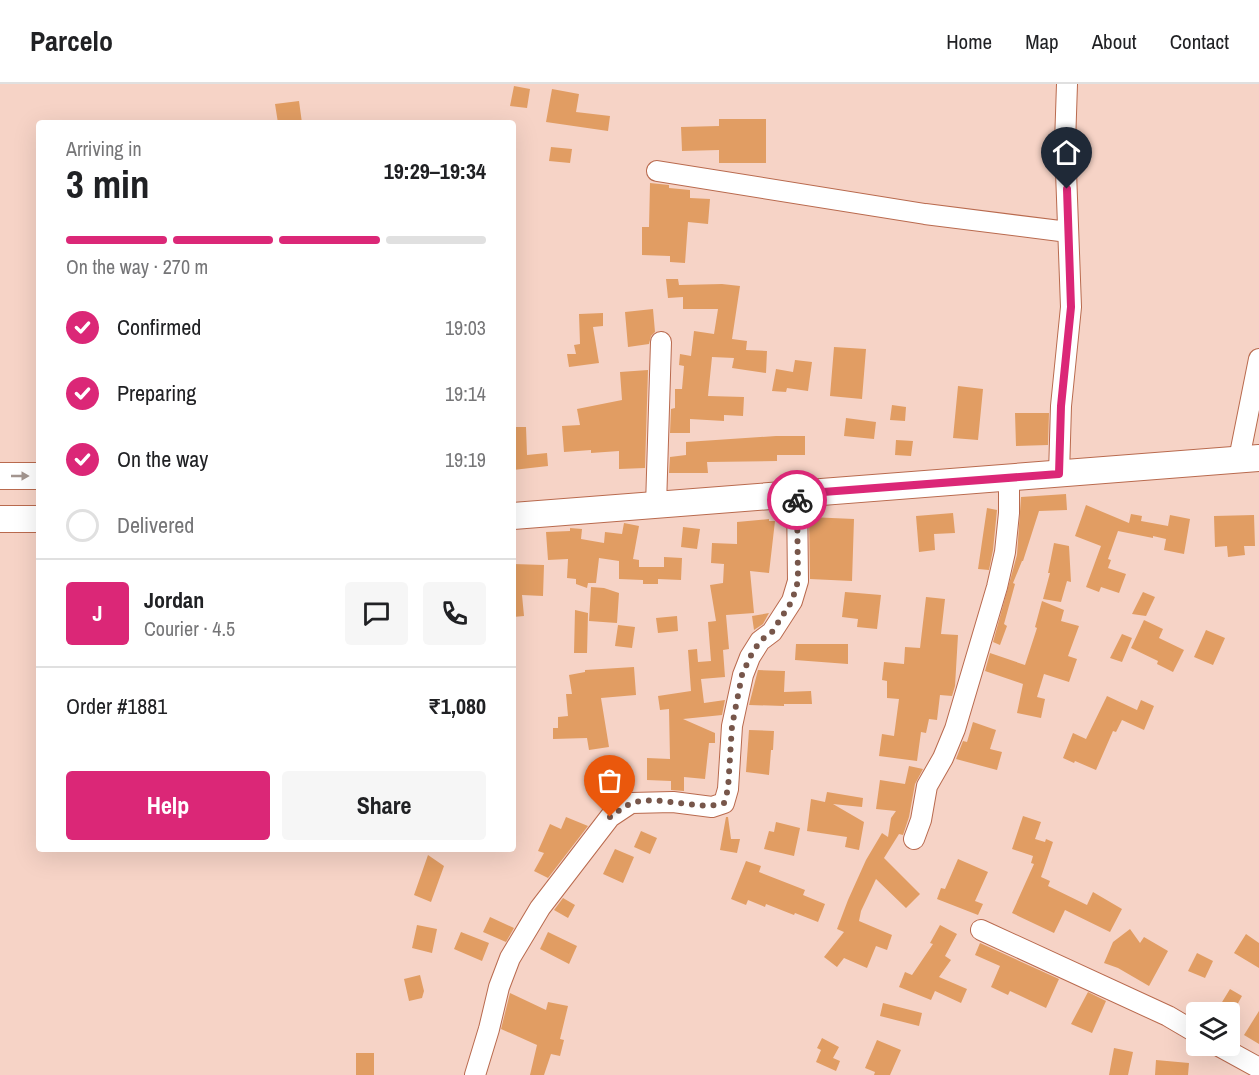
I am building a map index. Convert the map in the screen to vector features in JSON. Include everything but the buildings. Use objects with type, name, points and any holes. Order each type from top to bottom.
[{"type":"main road","points":[[516,516],[1249,458]]},
{"type":"main road","points":[[0,476],[36,476]]},
{"type":"main road","points":[[0,519],[36,519]]},
{"type":"street","points":[[1059,474],[1061,406],[1071,307],[1065,144],[1067,84]]},
{"type":"street","points":[[657,171],[925,214],[1068,232]]},
{"type":"street","points":[[656,506],[661,342]]},
{"type":"street","points":[[1249,458],[1259,359]]},
{"type":"street","points":[[914,839],[921,820],[927,786],[944,758],[955,729],[997,587],[1005,552],[1010,478]]},
{"type":"street","points":[[475,1075],[499,987],[510,958],[540,908],[610,817],[631,803],[674,802],[712,807],[724,803],[728,789],[732,726],[742,675],[760,641],[772,632],[792,601],[798,581],[797,494]]},
{"type":"street","points":[[981,930],[1168,1016],[1186,1027]]},
{"type":"street","points":[[1237,1056],[1259,1068]]},
{"type":"way so far","points":[[610,817],[631,803],[674,802],[712,807],[724,803],[728,789],[732,726],[742,675],[760,641],[772,632],[792,601],[798,581],[797,500]]},
{"type":"route","points":[[797,500],[797,494],[1059,474],[1061,406],[1071,307],[1067,189]]}]
